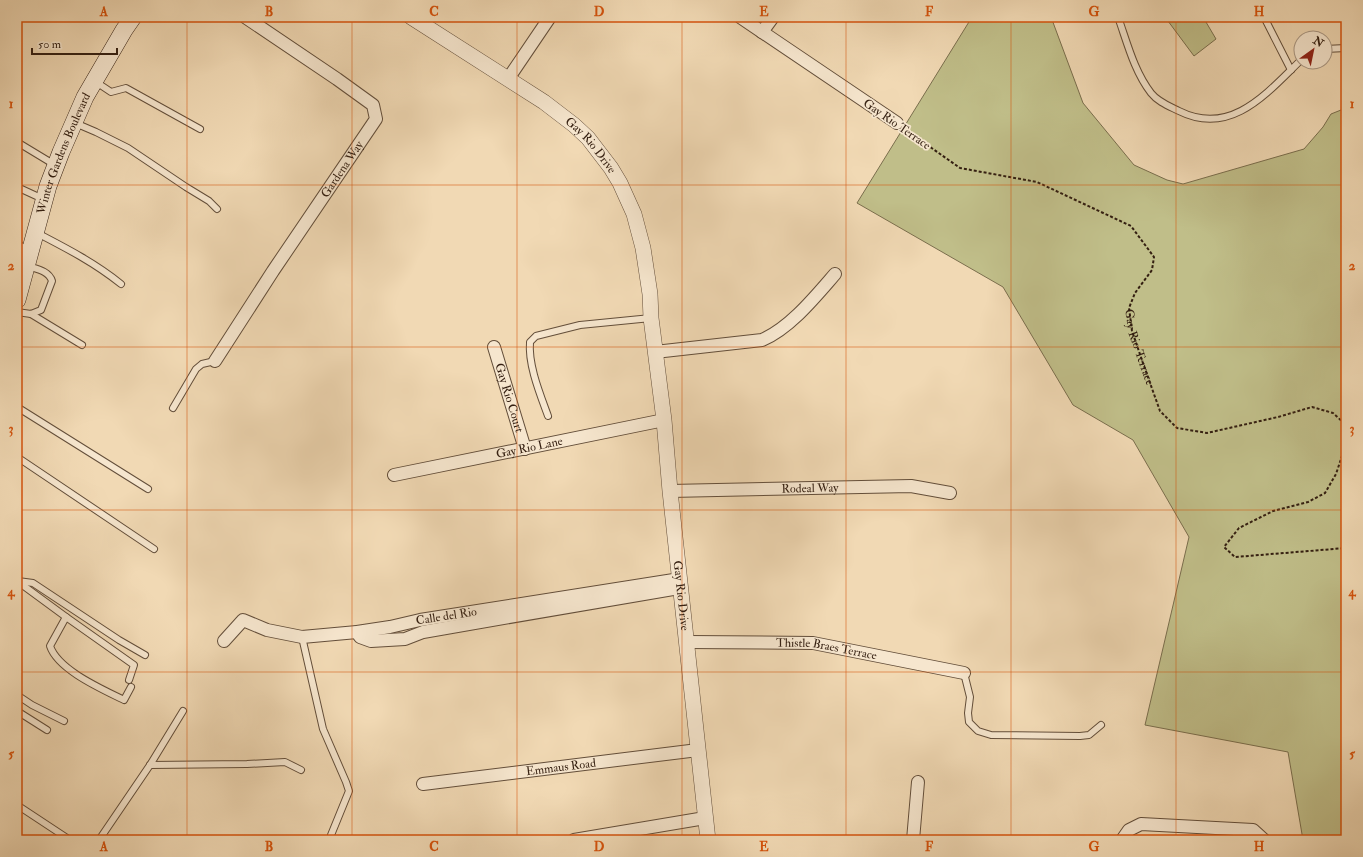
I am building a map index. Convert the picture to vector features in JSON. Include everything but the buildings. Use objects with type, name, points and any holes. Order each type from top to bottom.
[{"type":"main road","name":"Winter Gardens Boulevard","points":[[17,300],[24,256],[35,233],[48,186],[56,166],[94,81],[133,17]]},
{"type":"street","name":"Gardena Way","points":[[215,362],[273,271],[376,119],[373,105],[245,17]]},
{"type":"street","name":"Gay Rio Drive","points":[[411,17],[544,102],[574,125],[600,153],[614,173],[627,198],[639,231],[650,294],[651,318],[664,420],[670,491],[708,840]]},
{"type":"street","points":[[508,79],[550,17]]},
{"type":"street","name":"Gay Rio Terrace","points":[[740,17],[896,123]]},
{"type":"street","points":[[762,32],[773,17]]},
{"type":"street","points":[[656,352],[762,340],[772,336],[809,305],[835,274]]},
{"type":"street","name":"Gay Rio Court","points":[[494,347],[525,449]]},
{"type":"street","name":"Gay Rio Lane","points":[[394,475],[664,420]]},
{"type":"street","name":"Rodeal Way","points":[[670,491],[912,486],[950,493]]},
{"type":"street","name":"Calle del Rio","points":[[224,641],[243,620],[267,630],[302,638],[357,632],[390,627],[420,620],[681,583]]},
{"type":"street","name":"Thistle Braes Terrace","points":[[687,642],[814,642],[964,673]]},
{"type":"street","name":"Emmaus Road","points":[[423,784],[698,750]]},
{"type":"street","points":[[913,840],[918,782]]},
{"type":"street","points":[[574,840],[706,818]]},
{"type":"street","points":[[1122,840],[1129,830],[1141,824],[1253,830],[1264,840]]},
{"type":"lane","points":[[1118,17],[1137,68],[1151,93],[1162,103],[1190,117],[1204,119],[1226,117],[1241,112],[1261,99],[1291,70],[1264,17]]},
{"type":"lane","points":[[1333,49],[1346,48]]},
{"type":"lane","points":[[94,81],[111,92],[126,88],[200,129]]},
{"type":"lane","points":[[74,123],[128,148],[209,201],[217,209]]},
{"type":"lane","points":[[17,142],[56,166]]},
{"type":"lane","points":[[17,187],[44,200]]},
{"type":"lane","points":[[35,233],[104,270],[121,284]]},
{"type":"lane","points":[[24,256],[47,273],[52,281],[41,310],[31,314]]},
{"type":"lane","points":[[17,312],[31,314],[82,345]]},
{"type":"lane","points":[[548,416],[536,382],[529,349],[530,342],[536,336],[580,325],[651,318]]},
{"type":"lane","points":[[173,408],[196,369],[202,364],[215,362]]},
{"type":"lane","points":[[17,408],[148,489]]},
{"type":"lane","points":[[17,457],[154,549]]},
{"type":"lane","points":[[17,581],[134,665],[129,680]]},
{"type":"lane","points":[[17,581],[33,583],[119,640],[145,655]]},
{"type":"lane","points":[[66,617],[50,646],[52,654],[70,670],[90,683],[124,700],[131,687]]},
{"type":"lane","points":[[302,638],[323,729],[349,791],[329,840]]},
{"type":"lane","points":[[964,673],[970,697],[968,713],[969,722],[978,731],[991,735],[1080,736],[1088,735],[1101,725]]},
{"type":"lane","points":[[17,695],[32,705],[64,721]]},
{"type":"lane","points":[[99,840],[150,766],[183,711]]},
{"type":"lane","points":[[17,712],[47,730]]},
{"type":"lane","points":[[150,766],[285,762],[301,770]]},
{"type":"lane","points":[[17,805],[70,840]]},
{"type":"path","name":"Gay Rio Terrace","points":[[896,123],[960,168],[1037,182],[1131,226],[1154,257],[1152,270],[1134,293],[1128,308],[1132,331],[1160,411],[1177,428],[1207,433],[1278,418],[1312,407],[1333,414],[1345,424],[1345,447],[1336,474],[1325,493],[1308,502],[1273,511],[1239,528],[1224,547],[1234,557],[1346,548]]},
{"type":"shaded area","points":[[972,17],[1051,17],[1083,103],[1134,165],[1167,180],[1183,184],[1304,149],[1323,127],[1331,114],[1346,108],[1346,840],[1303,840],[1288,752],[1145,725],[1189,537],[1133,440],[1073,405],[1003,287],[857,203]]},
{"type":"shaded area","points":[[1165,17],[1203,17],[1216,39],[1194,56]]}]
